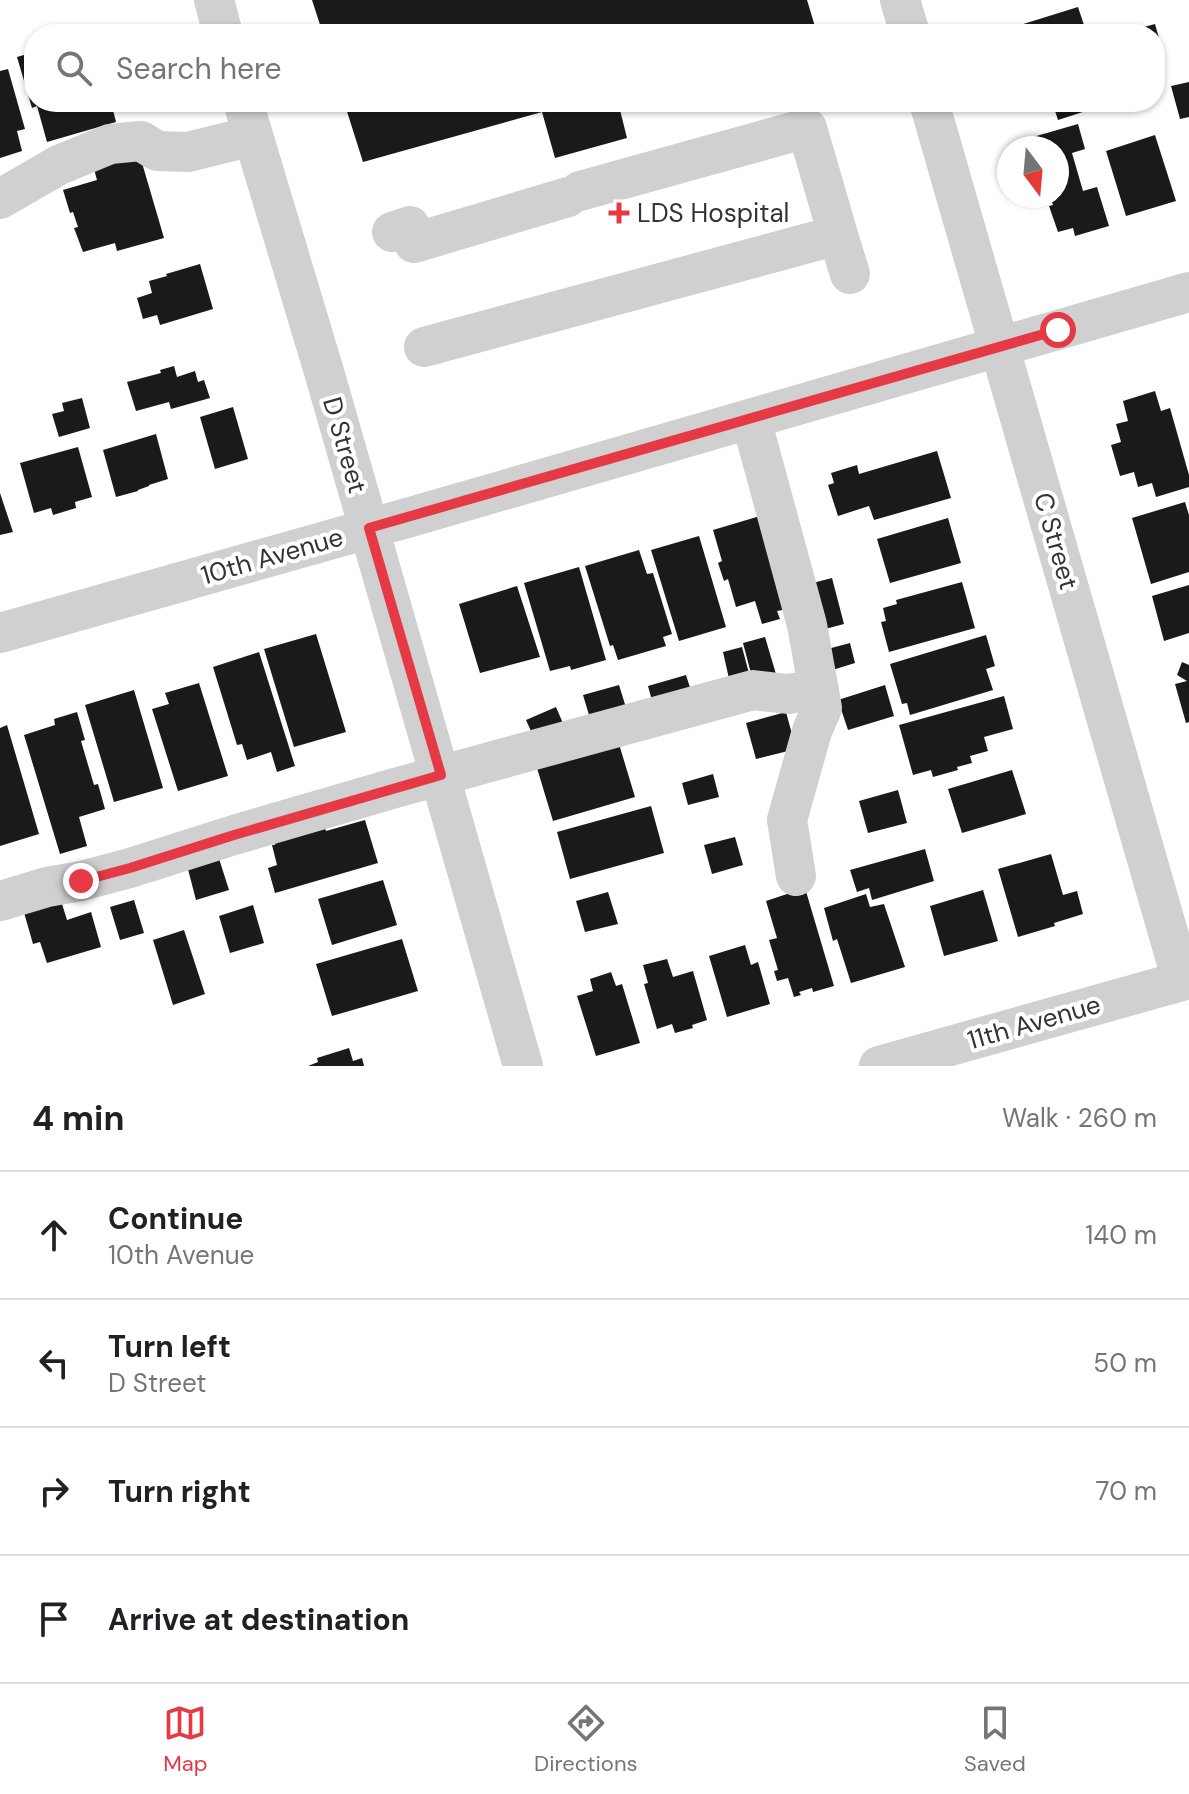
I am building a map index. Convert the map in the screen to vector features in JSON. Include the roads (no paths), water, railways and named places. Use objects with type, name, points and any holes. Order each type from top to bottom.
[{"type":"street","points":[[214,0],[220,24]]},
{"type":"street","points":[[900,0],[907,24]]},
{"type":"street","name":"C Street","points":[[932,112],[1185,980]]},
{"type":"street","points":[[0,199],[59,165],[110,144],[141,141],[157,151],[188,152],[248,119]]},
{"type":"street","name":"D Street","points":[[248,119],[441,775],[523,1066]]},
{"type":"street","points":[[392,232],[410,226],[414,243],[807,128],[850,274]]},
{"type":"street","points":[[424,347],[838,235]]},
{"type":"street","name":"10th Avenue","points":[[0,633],[1189,292]]},
{"type":"street","points":[[751,419],[807,625],[822,708],[812,731],[787,820],[796,876]]},
{"type":"street","points":[[0,901],[130,868],[441,775],[753,690],[788,694],[819,689]]},
{"type":"street","name":"11th Avenue","points":[[879,1066],[1185,980]]},
{"type":"place","name":"LDS Hospital","points":[[619,213]]}]
